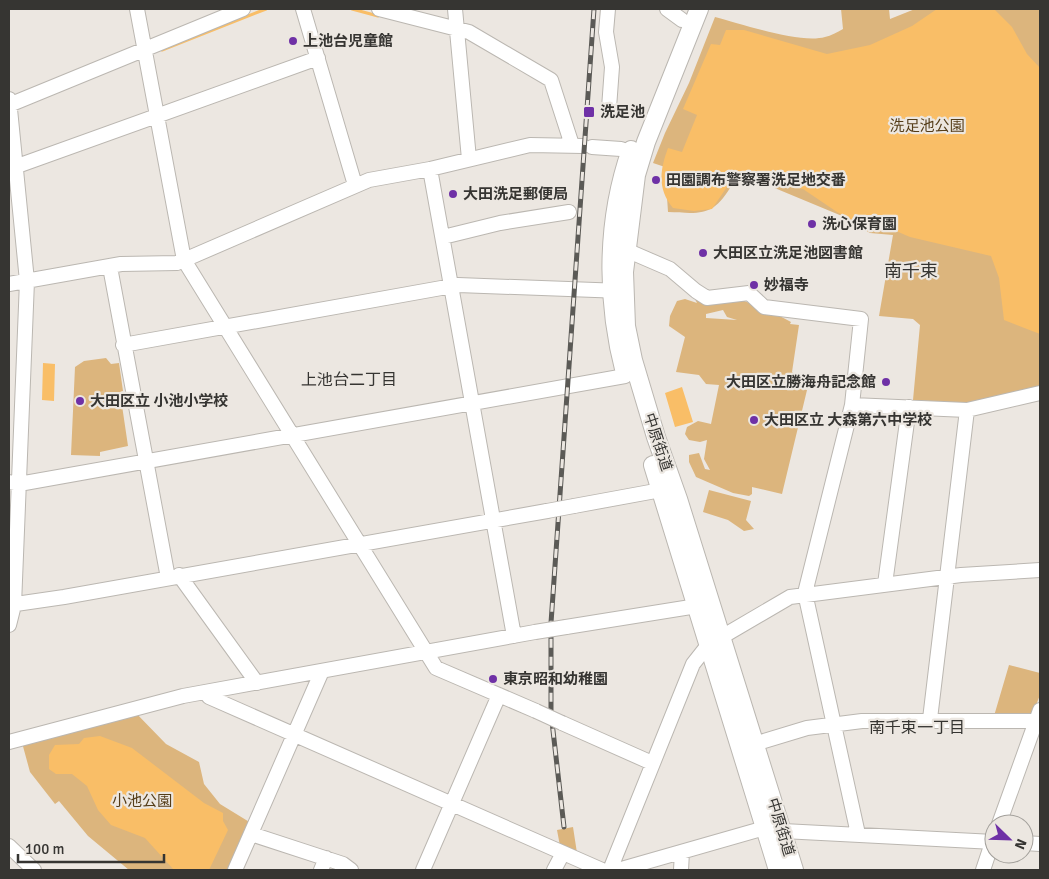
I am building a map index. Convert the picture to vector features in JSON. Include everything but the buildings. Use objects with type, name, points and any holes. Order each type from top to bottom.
[{"type":"main road","name":"中原街道","points":[[699,9],[636,154],[626,250],[618,291],[616,342],[696,606],[715,642],[754,744],[794,870]]},
{"type":"main road","name":"中原街道","points":[[684,14],[616,211],[611,262],[635,367],[714,619],[715,642],[778,870]]},
{"type":"street","points":[[138,9],[184,260],[436,668],[652,763]]},
{"type":"street","points":[[9,108],[144,49],[243,9]]},
{"type":"street","points":[[304,9],[355,185]]},
{"type":"street","points":[[379,9],[469,32],[551,80],[582,146]]},
{"type":"street","points":[[455,9],[469,159]]},
{"type":"street","points":[[608,9],[606,32],[612,67],[609,108]]},
{"type":"street","points":[[667,9],[684,14]]},
{"type":"street","points":[[12,168],[318,58]]},
{"type":"street","points":[[9,99],[12,168],[26,281],[14,483],[12,605],[9,624]]},
{"type":"street","points":[[9,284],[110,267],[178,263],[369,180],[430,169],[530,145],[621,149],[636,154]]},
{"type":"street","points":[[430,169],[514,636]]},
{"type":"street","points":[[442,237],[500,223],[569,212]]},
{"type":"street","points":[[626,250],[670,269],[696,291],[708,298],[749,293],[764,306],[861,319],[852,405],[805,594],[832,724],[858,834]]},
{"type":"street","points":[[110,267],[146,462],[173,577],[257,683]]},
{"type":"street","points":[[123,345],[452,286],[618,291]]},
{"type":"street","points":[[14,483],[146,462],[345,424],[626,376]]},
{"type":"street","points":[[852,405],[967,410],[1040,393]]},
{"type":"street","points":[[885,584],[909,407]]},
{"type":"street","points":[[930,719],[967,410]]},
{"type":"street","points":[[12,605],[661,490]]},
{"type":"street","points":[[610,870],[695,659],[715,642],[790,597],[947,577],[1040,570]]},
{"type":"street","points":[[9,742],[205,692],[535,632],[696,606],[710,613],[714,619]]},
{"type":"street","points":[[235,870],[322,671]]},
{"type":"street","points":[[205,692],[209,697],[602,870]]},
{"type":"street","points":[[423,870],[499,695]]},
{"type":"street","points":[[754,744],[807,728],[862,721],[1039,718],[1003,814]]},
{"type":"street","points":[[618,870],[765,828]]},
{"type":"street","points":[[783,831],[984,840]]},
{"type":"street","points":[[251,834],[324,864],[343,864],[351,870]]},
{"type":"street","points":[[9,846],[34,870]]},
{"type":"street","points":[[681,870],[682,852]]},
{"type":"street","points":[[554,870],[563,853]]},
{"type":"green space","name":"洗足池","points":[[841,9],[889,9],[890,19],[915,9],[1040,9],[1040,388],[967,403],[913,400],[920,325],[913,319],[879,316],[893,235],[870,233],[842,216],[753,179],[733,183],[720,202],[707,211],[691,213],[668,212],[665,167],[653,163],[689,83],[715,17],[786,36],[814,38],[832,35],[843,29]]},
{"type":"green space","points":[[701,296],[740,299],[758,311],[774,313],[791,322],[790,324],[799,325],[792,372],[801,380],[775,384],[807,390],[782,494],[752,487],[752,494],[749,496],[733,493],[696,477],[689,462],[689,455],[699,453],[705,469],[710,470],[704,459],[707,440],[700,442],[689,440],[685,434],[687,427],[698,421],[711,424],[719,385],[706,384],[699,375],[676,372],[685,337],[669,326],[670,316],[677,301],[685,299],[697,303],[695,299]],"holes":[[[723,310],[727,317],[737,320],[706,318],[706,314]]]},
{"type":"green space","points":[[106,358],[111,364],[119,363],[123,391],[120,392],[128,446],[100,452],[100,456],[71,455],[75,367],[84,361]]},
{"type":"green space","points":[[709,490],[751,501],[746,520],[754,529],[744,531],[728,520],[703,512]]},
{"type":"green space","points":[[1009,665],[1040,673],[1040,695],[1032,715],[994,716]]},
{"type":"green space","name":"小池公園","points":[[133,710],[166,744],[199,762],[204,784],[220,804],[251,823],[231,870],[129,870],[88,836],[59,801],[55,804],[30,772],[21,739]]},
{"type":"green space","points":[[573,827],[577,853],[560,846],[557,830]]},
{"type":"shaded area","name":"洗足池","points":[[937,9],[994,9],[1012,27],[1027,54],[1040,68],[1040,334],[1004,320],[999,278],[991,256],[910,237],[896,231],[872,230],[837,212],[803,189],[785,186],[747,173],[735,175],[712,209],[694,211],[673,208],[664,194],[662,172],[668,148],[682,152],[697,115],[683,109],[711,44],[720,45],[726,30],[744,30],[827,54],[870,45],[912,26]]},
{"type":"shaded area","points":[[43,363],[55,364],[54,401],[42,400]]},
{"type":"shaded area","points":[[682,387],[693,422],[675,427],[665,393]]},
{"type":"shaded area","points":[[100,736],[132,748],[204,803],[223,813],[223,821],[228,830],[209,870],[174,870],[145,838],[111,825],[98,810],[87,786],[72,774],[56,774],[49,769],[49,755],[55,745],[79,744],[84,738]]},
{"type":"waterway","points":[[162,50],[266,9]]},
{"type":"waterway","points":[[352,9],[378,16]]},
{"type":"railway","points":[[564,827],[551,713],[551,623],[594,9]]},
{"type":"place","name":"上池台児童館","points":[[293,41]]},
{"type":"place","name":"洗足池","points":[[589,112]]},
{"type":"place","name":"田園調布警察署洗足地交番","points":[[656,180]]},
{"type":"place","name":"大田洗足郵便局","points":[[453,194]]},
{"type":"place","name":"洗心保育園","points":[[812,224]]},
{"type":"place","name":"大田区立洗足池図書館","points":[[703,253]]},
{"type":"place","name":"妙福寺","points":[[754,285]]},
{"type":"place","name":"大田区立勝海舟記念館","points":[[886,382]]},
{"type":"place","name":"大田区立 小池小学校","points":[[80,401]]},
{"type":"place","name":"大田区立 大森第六中学校","points":[[754,420]]},
{"type":"place","name":"東京昭和幼稚園","points":[[493,679]]},
{"type":"district","name":"南千束","points":[[911,271]]},
{"type":"district","name":"上池台二丁目","points":[[349,379]]},
{"type":"district","name":"南千束一丁目","points":[[917,727]]},
{"type":"park label","name":"洗足池公園","points":[[927,126]]}]
